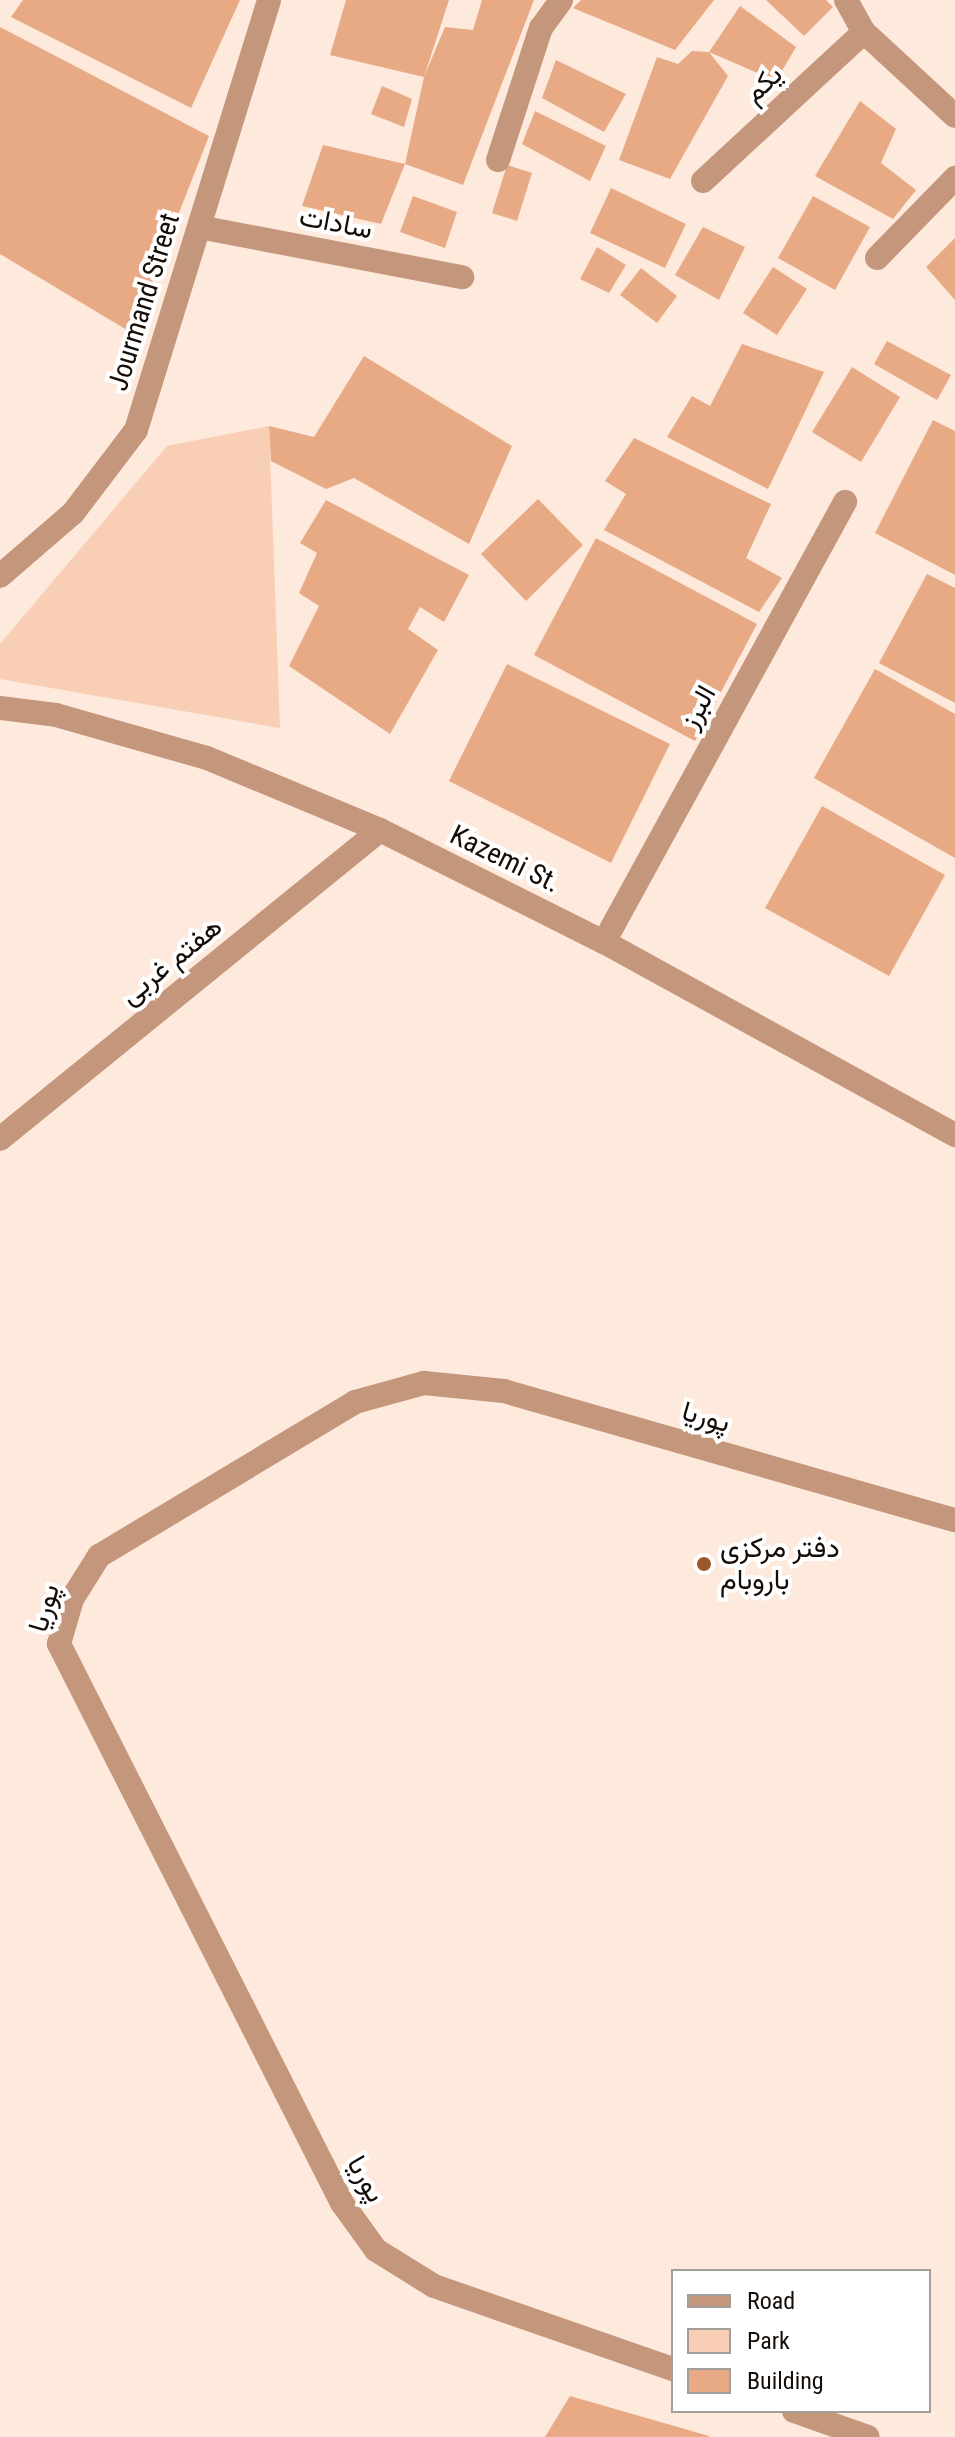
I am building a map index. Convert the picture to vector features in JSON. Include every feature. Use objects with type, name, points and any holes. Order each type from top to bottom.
[{"type":"street","name":"Jourmand Street","points":[[0,576],[73,513],[136,430],[269,0]]},
{"type":"street","points":[[498,160],[541,28],[561,0]]},
{"type":"street","points":[[846,0],[864,32],[955,116]]},
{"type":"street","name":"یکم","points":[[703,181],[864,32]]},
{"type":"street","points":[[877,258],[955,178]]},
{"type":"street","name":"سادات","points":[[199,227],[462,277]]},
{"type":"street","name":"البرز","points":[[604,942],[845,502]]},
{"type":"street","name":"Kazemi St.","points":[[0,708],[56,715],[207,758],[380,830],[604,942],[955,1135]]},
{"type":"street","name":"هفتم غربی","points":[[0,1139],[380,830]]},
{"type":"street","name":"پوریا","points":[[671,2368],[434,2286],[376,2250],[342,2203],[59,1644],[72,1599],[99,1556],[355,1402],[424,1383],[504,1391],[955,1520]]},
{"type":"street","points":[[800,2413],[868,2437]]},
{"type":"green space","points":[[269,426],[280,728],[0,679],[0,644],[167,446]]},
{"type":"building","points":[[23,0],[240,0],[191,108],[11,17]]},
{"type":"building","points":[[346,0],[449,0],[424,77],[330,55]]},
{"type":"building","points":[[482,0],[534,0],[463,185],[405,164],[424,77],[445,27],[473,30]]},
{"type":"building","points":[[581,0],[714,0],[675,50],[573,8]]},
{"type":"building","points":[[766,0],[826,0],[833,7],[804,36]]},
{"type":"building","points":[[740,6],[796,47],[776,81],[709,52]]},
{"type":"building","points":[[0,27],[209,136],[132,333],[0,254]]},
{"type":"building","points":[[692,51],[709,52],[728,76],[670,179],[619,160],[657,57],[678,64]]},
{"type":"building","points":[[556,60],[626,94],[604,132],[542,98]]},
{"type":"building","points":[[382,86],[412,99],[404,127],[371,114]]},
{"type":"building","points":[[860,101],[896,129],[881,163],[916,190],[893,219],[815,176]]},
{"type":"building","points":[[535,111],[606,146],[590,181],[522,144]]},
{"type":"building","points":[[323,145],[405,164],[381,224],[302,206]]},
{"type":"building","points":[[507,165],[532,173],[517,221],[492,213]]},
{"type":"building","points":[[611,188],[686,224],[665,268],[590,233]]},
{"type":"building","points":[[413,196],[457,212],[445,248],[400,232]]},
{"type":"building","points":[[813,196],[870,227],[835,290],[778,258]]},
{"type":"building","points":[[703,227],[745,247],[719,300],[675,275]]},
{"type":"building","points":[[955,238],[955,300],[926,267]]},
{"type":"building","points":[[597,247],[626,265],[609,293],[580,279]]},
{"type":"building","points":[[773,267],[807,289],[777,335],[743,313]]},
{"type":"building","points":[[641,268],[677,296],[657,323],[620,295]]},
{"type":"building","points":[[887,341],[951,375],[937,400],[874,364]]},
{"type":"building","points":[[742,344],[824,372],[768,489],[667,437],[692,396],[710,406]]},
{"type":"building","points":[[364,356],[512,446],[469,544],[354,478],[326,489],[271,461],[269,426],[314,437]]},
{"type":"building","points":[[852,367],[900,397],[861,462],[812,432]]},
{"type":"building","points":[[933,420],[955,431],[955,575],[875,533]]},
{"type":"building","points":[[634,438],[771,504],[746,558],[782,578],[759,612],[604,530],[626,494],[605,481]]},
{"type":"building","points":[[538,499],[583,545],[526,601],[481,554]]},
{"type":"building","points":[[326,500],[469,575],[444,622],[420,607],[408,629],[438,650],[390,734],[289,666],[319,606],[299,593],[317,553],[300,543]]},
{"type":"building","points":[[596,538],[757,624],[695,741],[534,655]]},
{"type":"building","points":[[927,574],[955,588],[955,703],[879,663]]},
{"type":"building","points":[[507,664],[670,744],[611,863],[449,781]]},
{"type":"building","points":[[875,669],[955,714],[955,858],[814,778]]},
{"type":"building","points":[[822,806],[945,875],[889,976],[765,908]]},
{"type":"building","points":[[570,2396],[709,2436],[709,2437],[545,2437]]},
{"type":"place","name":"دفتر مرکزی باروبام","points":[[704,1564]]}]
